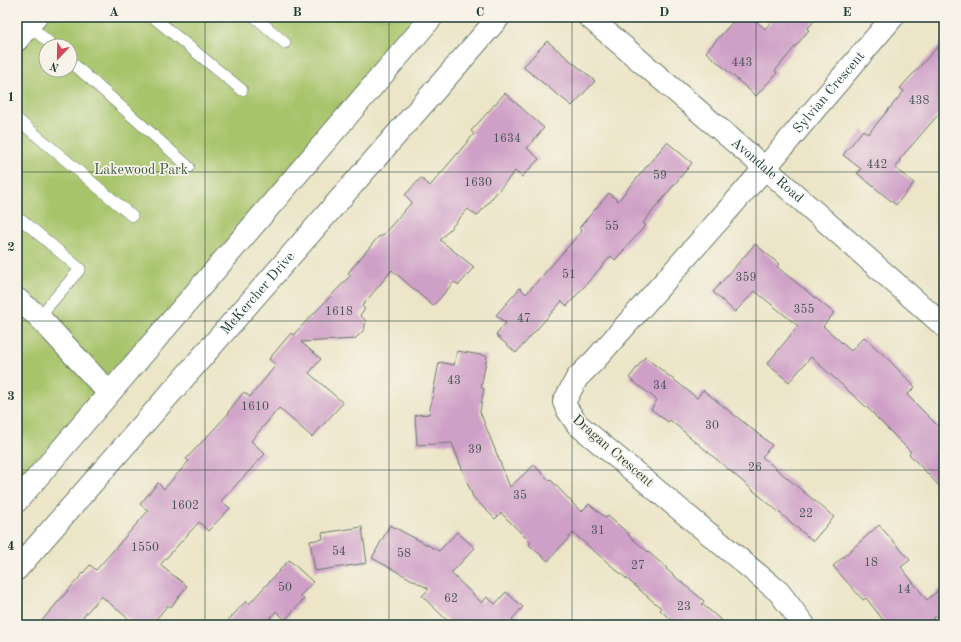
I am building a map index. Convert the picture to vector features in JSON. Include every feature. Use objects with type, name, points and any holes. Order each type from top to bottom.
[{"type":"street","points":[[17,501],[432,17]]},
{"type":"street","name":"McKercher Drive","points":[[17,569],[499,17]]},
{"type":"street","name":"Avondale Road","points":[[589,17],[765,168],[944,326]]},
{"type":"street","name":"Sylvian Crescent","points":[[765,168],[893,17]]},
{"type":"street","name":"Dragan Crescent","points":[[765,168],[595,360],[577,378],[564,402],[567,410],[577,424],[779,592],[804,625]]},
{"type":"street","points":[[17,299],[39,317],[109,393]]},
{"type":"lane","points":[[154,17],[242,90]]},
{"type":"lane","points":[[254,17],[286,43]]},
{"type":"lane","points":[[26,25],[43,38]]},
{"type":"lane","points":[[78,68],[190,167]]},
{"type":"lane","points":[[17,119],[132,216]]},
{"type":"lane","points":[[17,226],[22,220],[80,269],[39,317]]},
{"type":"green space","name":"Lakewood Park","points":[[17,17],[432,17],[17,503]]},
{"type":"building","points":[[737,17],[752,17],[765,29],[775,17],[818,17],[775,71],[777,73],[756,96],[706,52]]},
{"type":"building","points":[[944,40],[944,108],[899,160],[901,161],[895,168],[914,183],[896,205],[857,173],[861,169],[843,155],[863,130],[868,134],[904,91],[900,88]]},
{"type":"building","points":[[547,41],[595,81],[572,106],[523,67]]},
{"type":"building","points":[[505,93],[544,128],[527,148],[539,159],[522,177],[515,171],[477,216],[468,209],[440,240],[474,267],[459,285],[454,282],[433,306],[392,270],[362,306],[365,309],[360,315],[366,321],[364,330],[355,339],[301,342],[321,359],[309,373],[343,403],[312,437],[279,408],[251,441],[265,454],[221,501],[230,508],[208,531],[199,522],[160,565],[187,586],[171,607],[168,605],[151,625],[136,625],[101,596],[76,625],[38,625],[90,565],[96,570],[148,511],[140,504],[158,483],[164,489],[189,461],[186,459],[229,413],[228,412],[244,392],[250,397],[276,365],[269,359],[291,333],[293,335],[351,275],[348,273],[379,236],[381,237],[412,202],[405,195],[421,178],[430,186],[474,134],[471,131]]},
{"type":"building","points":[[667,142],[692,163],[643,223],[646,225],[615,260],[611,256],[567,306],[562,301],[516,353],[496,335],[506,323],[496,315],[520,288],[526,294],[582,231],[579,228],[609,193],[618,201]]},
{"type":"building","points":[[755,244],[779,264],[777,267],[834,313],[823,326],[851,351],[864,337],[915,387],[907,395],[944,432],[944,491],[909,454],[911,452],[874,414],[811,357],[789,382],[767,364],[798,326],[755,291],[735,312],[713,292]]},
{"type":"building","points":[[457,351],[487,356],[481,388],[484,388],[480,412],[510,487],[534,465],[550,481],[551,480],[581,512],[589,504],[606,518],[608,516],[667,568],[666,569],[704,601],[702,604],[727,625],[677,625],[660,610],[661,608],[573,533],[548,561],[529,545],[531,543],[501,513],[495,519],[473,497],[452,443],[417,445],[415,415],[429,414],[439,362],[454,365]]},
{"type":"building","points":[[645,357],[697,398],[703,390],[772,445],[762,457],[834,517],[813,541],[670,420],[668,422],[651,409],[657,400],[629,378]]},
{"type":"building","points":[[390,525],[439,551],[457,532],[475,548],[451,573],[482,603],[487,597],[495,604],[506,592],[523,607],[512,619],[519,625],[452,625],[422,596],[429,589],[372,558]]},
{"type":"building","points":[[879,525],[910,560],[901,567],[927,600],[944,585],[944,610],[925,625],[887,625],[866,598],[863,600],[833,566]]},
{"type":"building","points":[[362,527],[367,563],[315,571],[310,541],[323,539],[322,533]]},
{"type":"building","points":[[289,560],[313,582],[300,596],[304,599],[285,620],[276,611],[264,625],[224,625],[246,601],[249,604]]}]
